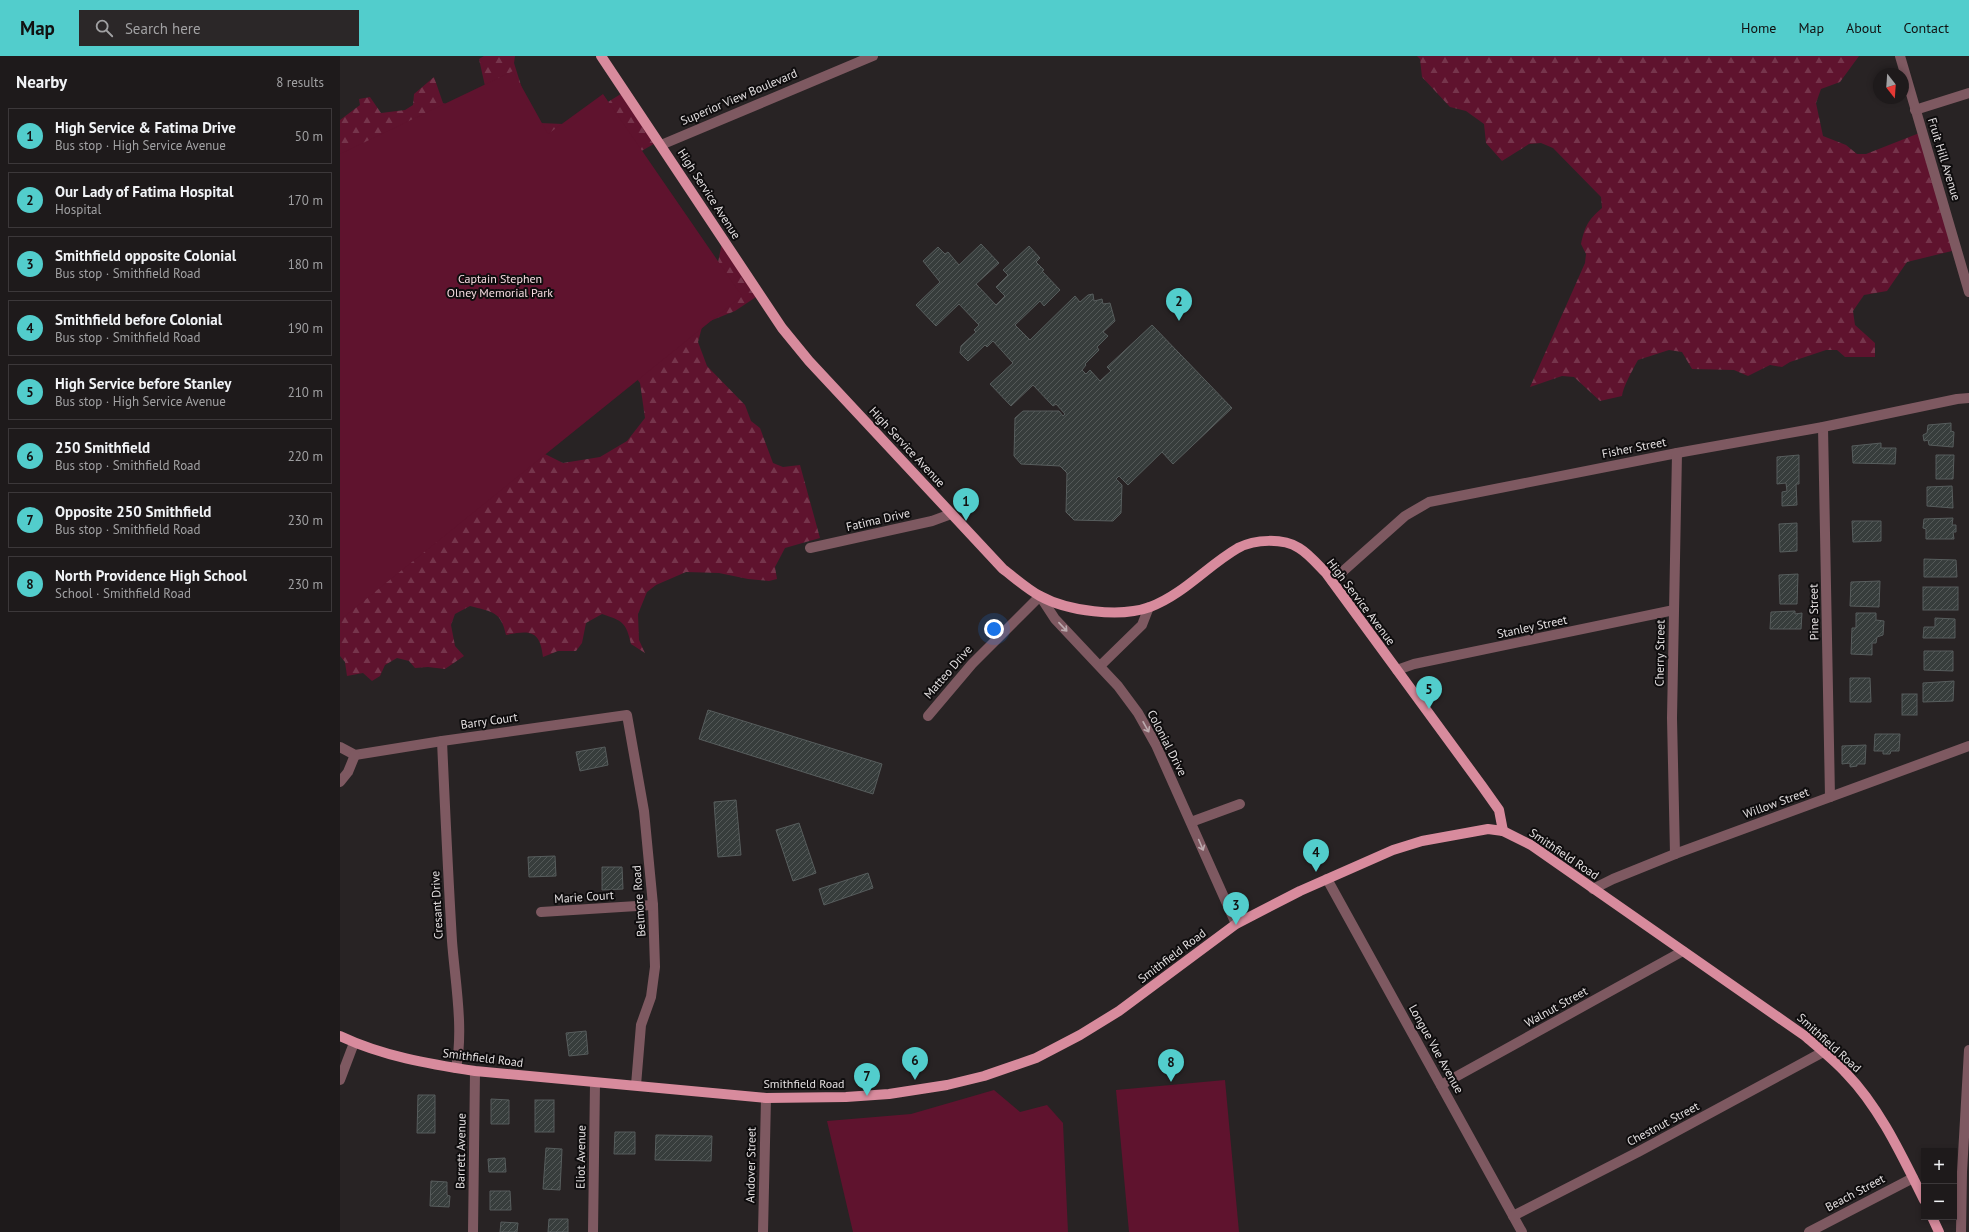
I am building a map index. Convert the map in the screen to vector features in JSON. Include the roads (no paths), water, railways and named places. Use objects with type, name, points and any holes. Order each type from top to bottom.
[{"type":"main road","name":"High Service Avenue","points":[[601,56],[782,328],[809,361],[1004,569],[1040,596],[1069,606],[1098,611],[1126,610],[1149,607],[1175,594],[1239,547],[1270,540],[1298,547],[1326,573],[1499,810],[1503,831]]},
{"type":"main road","name":"Smithfield Road","points":[[340,1036],[354,1043],[431,1064],[475,1071],[766,1098],[846,1098],[890,1094],[947,1085],[984,1076],[1036,1058],[1080,1035],[1119,1011],[1236,924],[1327,879],[1393,850],[1422,841],[1475,830],[1488,829],[1503,831],[1531,845],[1776,1014],[1823,1052],[1846,1072],[1878,1114],[1921,1194]]},
{"type":"main road","points":[[1933,1220],[1939,1232]]},
{"type":"street","name":"Superior View Boulevard","points":[[661,145],[873,56]]},
{"type":"street","name":"Fruit Hill Avenue","points":[[1900,56],[1915,110],[1965,262],[1969,292]]},
{"type":"street","points":[[1915,110],[1969,93]]},
{"type":"street","name":"Fisher Street","points":[[1332,582],[1405,516],[1429,502],[1677,452],[1823,427],[1957,399],[1969,398]]},
{"type":"street","name":"Pine Street","points":[[1823,427],[1830,797]]},
{"type":"street","name":"Cherry Street","points":[[1675,854],[1672,718],[1677,452]]},
{"type":"street","name":"Fatima Drive","points":[[810,548],[932,522],[951,514]]},
{"type":"street","name":"Colonial Drive","points":[[1040,596],[1055,619],[1100,666],[1138,713],[1156,745],[1236,924]]},
{"type":"street","name":"Matteo Drive","points":[[928,716],[972,664],[1026,608],[1040,596]]},
{"type":"street","points":[[1100,666],[1142,625],[1149,607]]},
{"type":"street","name":"Stanley Street","points":[[1397,670],[1414,664],[1674,610]]},
{"type":"street","name":"Barry Court","points":[[355,756],[442,741],[627,715]]},
{"type":"street","name":"Belmore Road","points":[[627,715],[644,811],[653,905],[654,981],[651,997],[641,1025],[636,1085]]},
{"type":"street","name":"Cresant Drive","points":[[442,741],[449,894],[458,1031],[458,1056],[456,1068]]},
{"type":"street","name":"Willow Street","points":[[1593,889],[1613,879],[1675,854],[1969,746]]},
{"type":"street","points":[[340,747],[355,756],[348,772],[340,782]]},
{"type":"street","points":[[1191,822],[1240,804]]},
{"type":"street","name":"Longue Vue Avenue","points":[[1327,879],[1522,1232]]},
{"type":"street","name":"Marie Court","points":[[541,912],[653,905]]},
{"type":"street","name":"Walnut Street","points":[[1441,1086],[1683,951]]},
{"type":"street","points":[[340,1080],[354,1043]]},
{"type":"street","points":[[1961,1232],[1962,1172],[1967,1106],[1969,1050]]},
{"type":"street","name":"Chestnut Street","points":[[1513,1216],[1638,1152],[1823,1052]]},
{"type":"street","name":"Barrett Avenue","points":[[473,1232],[475,1071]]},
{"type":"street","name":"Eliot Avenue","points":[[593,1232],[595,1083]]},
{"type":"street","name":"Andover Street","points":[[763,1232],[766,1098]]},
{"type":"street","points":[[1956,1184],[1962,1172]]},
{"type":"street","name":"Beach Street","points":[[1809,1232],[1913,1178]]},
{"type":"place","name":"Our Lady of Fatima Hospital","points":[[1179,321]]},
{"type":"place","name":"High Service & Fatima Drive","points":[[966,521]]},
{"type":"place","name":"High Service before Stanley","points":[[1429,709]]},
{"type":"place","name":"Smithfield before Colonial","points":[[1316,872]]},
{"type":"place","name":"Smithfield opposite Colonial","points":[[1236,925]]},
{"type":"place","name":"250 Smithfield","points":[[915,1080]]},
{"type":"place","name":"North Providence High School","points":[[1171,1082]]},
{"type":"place","name":"Opposite 250 Smithfield","points":[[867,1096]]},
{"type":"park label","name":"Captain Stephen Olney Memorial Park","points":[[500,286]]}]
